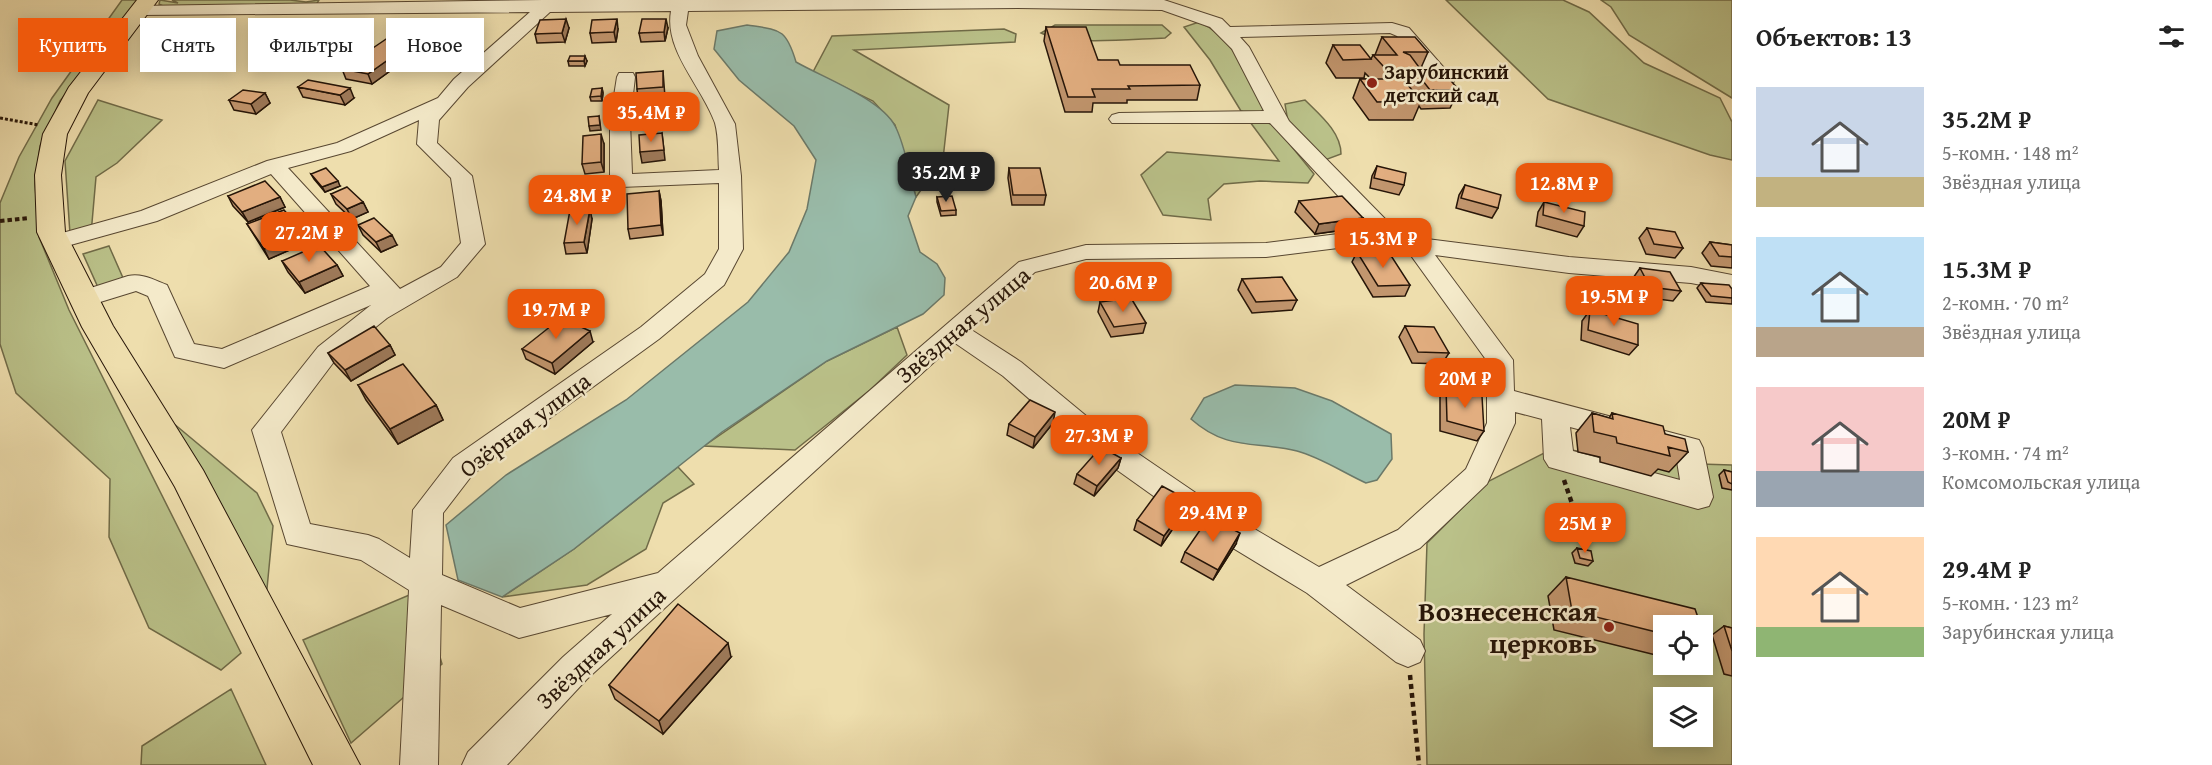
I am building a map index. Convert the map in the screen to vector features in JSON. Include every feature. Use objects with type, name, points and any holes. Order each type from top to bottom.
[{"type":"main road","points":[[145,5],[77,92],[58,129],[48,175],[51,232],[98,327],[190,480],[337,765]]},
{"type":"street","points":[[145,5],[550,3],[680,6],[861,2],[1150,2],[1216,23],[1240,47],[1281,124],[1388,236]]},
{"type":"street","points":[[84,299],[137,282],[158,291],[184,351],[224,359],[449,272],[473,244],[461,176],[427,144],[429,119],[461,83],[550,3]]},
{"type":"street","name":"Озёрная улица","points":[[419,765],[428,510],[463,466],[650,333],[715,279],[731,249],[730,176],[725,124],[689,56],[677,25],[680,6]]},
{"type":"street","points":[[1225,32],[1392,28],[1403,32],[1445,81]]},
{"type":"street","points":[[626,77],[620,121],[621,181],[730,176]]},
{"type":"street","points":[[56,242],[149,216],[274,165],[364,139],[446,100]]},
{"type":"street","points":[[1119,119],[1277,117]]},
{"type":"street","points":[[274,165],[391,296]]},
{"type":"street","name":"Звёздная улица","points":[[481,765],[575,668],[953,330],[1027,267],[1086,252],[1266,250],[1388,236],[1415,245],[1569,265],[1691,275],[1732,283]]},
{"type":"street","points":[[1318,584],[1409,540],[1477,476],[1501,423],[1500,360],[1415,245]]},
{"type":"street","points":[[391,296],[378,312],[327,353],[266,430],[298,535],[368,548],[425,583],[519,623],[668,585]]},
{"type":"street","points":[[953,330],[1012,369],[1092,437],[1192,507],[1318,584],[1408,651]]},
{"type":"street","points":[[1501,398],[1689,448],[1698,497],[1559,459],[1555,413]]},
{"type":"path","points":[[0,118],[58,129]]},
{"type":"path","points":[[1559,459],[1566,489],[1583,536]]},
{"type":"path","points":[[1408,651],[1419,765]]},
{"type":"green space","points":[[122,0],[141,0],[127,18],[109,18]]},
{"type":"green space","points":[[160,0],[178,3],[172,0],[306,2],[319,0],[316,5],[167,8],[159,4]]},
{"type":"green space","points":[[1446,0],[1563,0],[1589,12],[1644,63],[1720,98],[1732,122],[1732,160],[1710,155],[1548,99]]},
{"type":"green space","points":[[1601,0],[1732,0],[1732,98],[1629,35],[1611,7]]},
{"type":"green space","points":[[1199,22],[1222,37],[1231,48],[1246,71],[1265,109],[1255,115],[1241,111],[1210,60],[1184,27]]},
{"type":"green space","points":[[1055,25],[1162,25],[1171,33],[1165,38],[1084,41],[1041,33]]},
{"type":"green space","points":[[1004,29],[1016,34],[1015,42],[854,50],[949,105],[943,159],[916,197],[895,125],[873,101],[813,72],[832,36]]},
{"type":"green space","points":[[71,72],[83,72],[60,101],[40,146],[35,184],[39,237],[69,310],[241,653],[221,670],[149,628],[109,537],[110,479],[16,393],[0,344],[0,203],[19,157],[52,98]]},
{"type":"green space","points":[[98,100],[162,120],[117,163],[96,177],[91,234],[70,234],[65,161]]},
{"type":"green space","points":[[1305,100],[1334,131],[1341,154],[1325,160],[1288,122],[1285,104]]},
{"type":"green space","points":[[1261,120],[1275,126],[1314,174],[1308,183],[1260,181],[1224,184],[1208,199],[1211,220],[1163,215],[1141,175],[1167,152],[1279,161],[1250,122]]},
{"type":"green space","points":[[109,246],[127,287],[101,294],[83,254]]},
{"type":"green space","points":[[897,327],[907,355],[870,390],[795,450],[704,446],[827,361]]},
{"type":"green space","points":[[173,423],[257,493],[273,526],[266,599]]},
{"type":"green space","points":[[1556,447],[1634,462],[1732,465],[1732,765],[1427,765],[1424,634],[1427,543],[1489,481]]},
{"type":"green space","points":[[678,467],[694,484],[663,503],[646,549],[587,585],[502,597],[574,549]]},
{"type":"green space","points":[[421,590],[442,664],[351,743],[303,640]]},
{"type":"green space","points":[[231,689],[266,765],[141,765],[142,746]]},
{"type":"shaded area","points":[[747,25],[780,33],[789,43],[796,62],[865,98],[888,116],[902,142],[916,197],[908,216],[920,252],[937,264],[945,278],[944,295],[923,314],[827,361],[722,432],[574,549],[502,597],[458,580],[446,525],[506,475],[626,400],[748,302],[789,252],[807,209],[816,160],[794,126],[739,80],[714,49],[717,31]]},
{"type":"shaded area","points":[[1235,385],[1295,388],[1332,401],[1391,434],[1392,459],[1377,480],[1366,483],[1323,461],[1297,451],[1229,441],[1204,429],[1191,419],[1204,398]]},
{"type":"building","points":[[566,19],[562,33],[535,34],[540,20]]},
{"type":"building","points":[[617,19],[614,32],[590,33],[592,20]]},
{"type":"building","points":[[642,19],[666,19],[664,32],[639,33]]},
{"type":"building","points":[[1046,27],[1086,27],[1098,60],[1118,60],[1120,65],[1190,65],[1200,85],[1092,89],[1095,97],[1068,97]]},
{"type":"building","points":[[1382,37],[1415,37],[1428,52],[1403,52],[1410,55],[1424,74],[1445,74],[1459,90],[1430,90],[1416,72],[1394,72],[1399,79],[1403,79],[1421,101],[1377,102],[1360,79],[1395,79],[1373,55],[1397,55]]},
{"type":"building","points":[[386,39],[386,61],[374,70],[374,47]]},
{"type":"building","points":[[1333,45],[1360,45],[1371,59],[1343,60]]},
{"type":"building","points":[[570,56],[585,56],[584,61],[568,61]]},
{"type":"building","points":[[663,71],[663,87],[637,89],[636,73]]},
{"type":"building","points":[[308,80],[350,88],[340,95],[298,87]]},
{"type":"building","points":[[602,88],[601,96],[590,97],[592,89]]},
{"type":"building","points":[[243,90],[265,93],[251,104],[229,100]]},
{"type":"building","points":[[660,104],[662,118],[645,120],[644,105]]},
{"type":"building","points":[[599,116],[600,125],[589,126],[588,117]]},
{"type":"building","points":[[662,133],[664,150],[640,152],[639,135]]},
{"type":"building","points":[[601,134],[601,162],[582,164],[583,136]]},
{"type":"building","points":[[1377,166],[1406,173],[1404,185],[1374,178]]},
{"type":"building","points":[[326,168],[338,181],[322,187],[311,174]]},
{"type":"building","points":[[1009,168],[1040,168],[1046,195],[1013,195]]},
{"type":"building","points":[[265,181],[280,197],[242,212],[228,196]]},
{"type":"building","points":[[1465,185],[1501,195],[1498,208],[1461,198]]},
{"type":"building","points":[[347,187],[363,202],[347,209],[331,194]]},
{"type":"building","points":[[659,191],[661,225],[628,229],[627,194]]},
{"type":"building","points":[[952,196],[956,210],[941,211],[937,197]]},
{"type":"building","points":[[1342,196],[1363,218],[1319,224],[1299,201]]},
{"type":"building","points":[[1544,202],[1585,212],[1584,226],[1543,215]]},
{"type":"building","points":[[590,209],[584,242],[564,243],[570,210]]},
{"type":"building","points":[[284,210],[303,232],[264,249],[247,224]]},
{"type":"building","points":[[374,218],[392,235],[376,242],[358,225]]},
{"type":"building","points":[[1647,228],[1675,232],[1683,248],[1654,244]]},
{"type":"building","points":[[1710,242],[1732,245],[1732,257],[1719,256]]},
{"type":"building","points":[[319,245],[337,265],[299,282],[282,261]]},
{"type":"building","points":[[1388,251],[1410,285],[1378,286],[1357,252]]},
{"type":"building","points":[[1640,268],[1670,272],[1681,291],[1650,287]]},
{"type":"building","points":[[1282,277],[1297,300],[1256,302],[1242,279]]},
{"type":"building","points":[[1701,283],[1729,285],[1732,289],[1732,298],[1711,296]]},
{"type":"building","points":[[1131,298],[1146,323],[1114,327],[1100,302]]},
{"type":"building","points":[[1590,310],[1638,324],[1638,345],[1588,330]]},
{"type":"building","points":[[561,318],[590,331],[552,363],[522,349]]},
{"type":"building","points":[[374,326],[390,345],[345,370],[328,353]]},
{"type":"building","points":[[1405,326],[1434,327],[1449,353],[1418,352]]},
{"type":"building","points":[[403,364],[436,405],[390,429],[358,385]]},
{"type":"building","points":[[1446,387],[1482,396],[1484,431],[1447,421]]},
{"type":"building","points":[[1030,400],[1055,412],[1035,437],[1009,424]]},
{"type":"building","points":[[1592,413],[1613,419],[1612,413],[1663,426],[1665,434],[1685,439],[1688,452],[1668,447],[1670,456],[1617,443],[1616,437],[1594,432]]},
{"type":"building","points":[[1101,447],[1121,458],[1097,486],[1077,474]]},
{"type":"building","points":[[1724,470],[1732,472],[1732,484],[1728,482]]},
{"type":"building","points":[[1162,486],[1190,501],[1164,536],[1137,520]]},
{"type":"building","points":[[1209,517],[1240,533],[1218,570],[1185,552]]},
{"type":"building","points":[[1577,548],[1591,551],[1593,561],[1580,558]]},
{"type":"building","points":[[1566,577],[1695,609],[1697,615],[1653,615],[1653,631],[1572,611]]},
{"type":"building","points":[[678,604],[728,643],[659,721],[609,685]]},
{"type":"building","points":[[1724,626],[1732,628],[1732,651]]},
{"type":"place","name":"Зарубинский детский сад","points":[[1372,83]]},
{"type":"place","name":"Вознесенская церковь","points":[[1609,627]]}]
